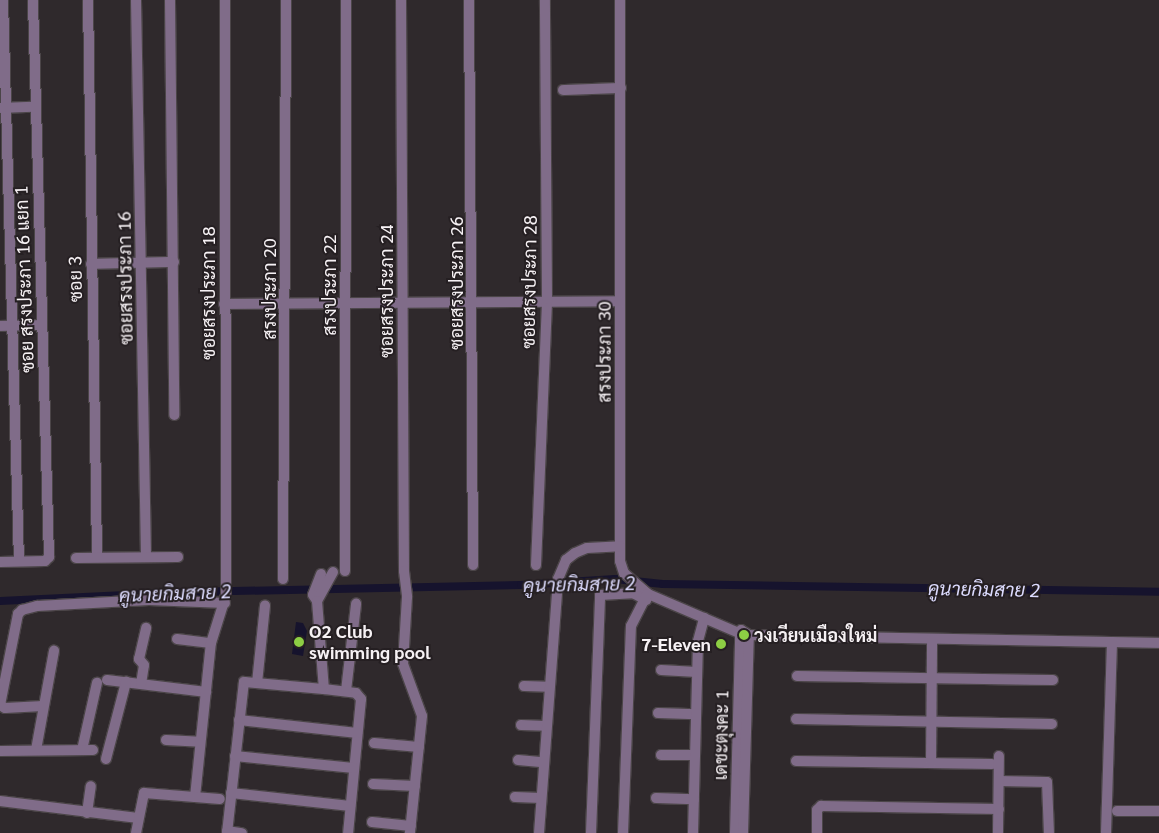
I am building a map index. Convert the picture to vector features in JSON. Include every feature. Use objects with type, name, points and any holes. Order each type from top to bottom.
[{"type":"street","points":[[0,562],[19,561],[3,108],[3,0]]},
{"type":"street","name":"ซอย สรงประภา 16 แยก 1","points":[[19,561],[45,561],[49,557],[32,0]]},
{"type":"street","name":"ซอย 3","points":[[88,0],[97,557]]},
{"type":"street","name":"ซอยสรงประภา 16","points":[[136,0],[146,556]]},
{"type":"street","points":[[170,0],[174,414]]},
{"type":"street","name":"ซอยสรงประภา 18","points":[[195,796],[211,643],[226,595],[224,304],[225,0]]},
{"type":"street","name":"สรงประภา 20","points":[[283,579],[286,305],[286,0]]},
{"type":"street","name":"สรงประภา 22","points":[[345,571],[346,0]]},
{"type":"street","name":"ซอยสรงประภา 24","points":[[401,0],[405,583],[408,597],[403,668],[422,716],[411,829]]},
{"type":"street","name":"ซอยสรงประภา 26","points":[[469,0],[473,302],[473,565]]},
{"type":"street","name":"ซอยสรงประภา 28","points":[[536,564],[547,299],[545,0]]},
{"type":"street","name":"สรงประภา 30","points":[[620,0],[620,546],[624,573],[647,598],[704,618],[744,636]]},
{"type":"street","points":[[563,90],[621,88]]},
{"type":"street","points":[[3,108],[35,107]]},
{"type":"street","points":[[91,264],[174,262]]},
{"type":"street","points":[[224,304],[286,305],[345,302],[473,302],[547,299],[620,300]]},
{"type":"street","points":[[0,326],[41,325]]},
{"type":"street","points":[[539,833],[556,589],[561,569],[570,555],[581,550],[620,546]]},
{"type":"street","points":[[76,558],[178,557]]},
{"type":"street","points":[[324,689],[318,597],[326,575]]},
{"type":"street","points":[[591,833],[600,595],[633,593],[647,598],[631,626],[623,833]]},
{"type":"street","points":[[43,706],[5,708],[0,705],[18,614],[22,610],[37,606],[226,595]]},
{"type":"street","points":[[346,692],[356,604]]},
{"type":"street","points":[[257,683],[265,605]]},
{"type":"street","points":[[693,833],[697,672],[699,633],[704,618]]},
{"type":"street","points":[[141,684],[144,666],[139,658],[146,628]]},
{"type":"street","points":[[744,636],[1159,643]]},
{"type":"street","name":"เดชะตุงคะ 1","points":[[735,833],[744,636]]},
{"type":"street","name":"เดชะตุงคะ 1","points":[[743,833],[744,636]]},
{"type":"street","points":[[176,639],[211,643]]},
{"type":"street","points":[[931,763],[932,639]]},
{"type":"street","points":[[1106,833],[1112,642]]},
{"type":"street","points":[[36,750],[54,651]]},
{"type":"street","points":[[661,670],[697,672]]},
{"type":"street","points":[[797,676],[1053,680]]},
{"type":"street","points":[[82,750],[102,681],[126,682],[206,692]]},
{"type":"street","points":[[106,760],[126,682]]},
{"type":"street","points":[[242,833],[227,832],[244,682],[356,693],[361,699],[348,833]]},
{"type":"street","points":[[524,686],[548,687]]},
{"type":"street","points":[[658,713],[696,714]]},
{"type":"street","points":[[796,719],[1052,724]]},
{"type":"street","points":[[240,720],[357,733]]},
{"type":"street","points":[[521,725],[546,726]]},
{"type":"street","points":[[166,740],[200,742]]},
{"type":"street","points":[[374,743],[419,746]]},
{"type":"street","points":[[0,751],[93,750]]},
{"type":"street","points":[[661,755],[695,755]]},
{"type":"street","points":[[235,756],[353,768]]},
{"type":"street","points":[[998,833],[999,756]]},
{"type":"street","points":[[518,760],[543,762]]},
{"type":"street","points":[[796,761],[992,764]]},
{"type":"street","points":[[999,781],[1047,782],[1049,833]]},
{"type":"street","points":[[373,784],[415,786]]},
{"type":"street","points":[[87,813],[91,786]]},
{"type":"street","points":[[136,833],[138,818],[146,792],[220,799]]},
{"type":"street","points":[[231,793],[350,806]]},
{"type":"street","points":[[515,797],[541,798]]},
{"type":"street","points":[[656,798],[694,799]]},
{"type":"street","points":[[0,801],[138,818]]},
{"type":"street","points":[[816,833],[817,810],[822,806],[999,809]]},
{"type":"street","points":[[1117,811],[1159,811]]},
{"type":"street","points":[[372,822],[411,829]]},
{"type":"shaded area","name":"O2 Club swimming pool","points":[[296,622],[303,623],[307,631],[303,656],[292,654]]},
{"type":"waterway","name":"คูนายกิมสาย 2","points":[[0,601],[189,592],[521,585],[615,579],[663,584],[1159,592]]},
{"type":"place","name":"วงเวียนเมืองใหม่","points":[[744,635]]},
{"type":"place","name":"O2 Club swimming pool","points":[[299,642]]},
{"type":"place","name":"7-Eleven","points":[[721,644]]}]
